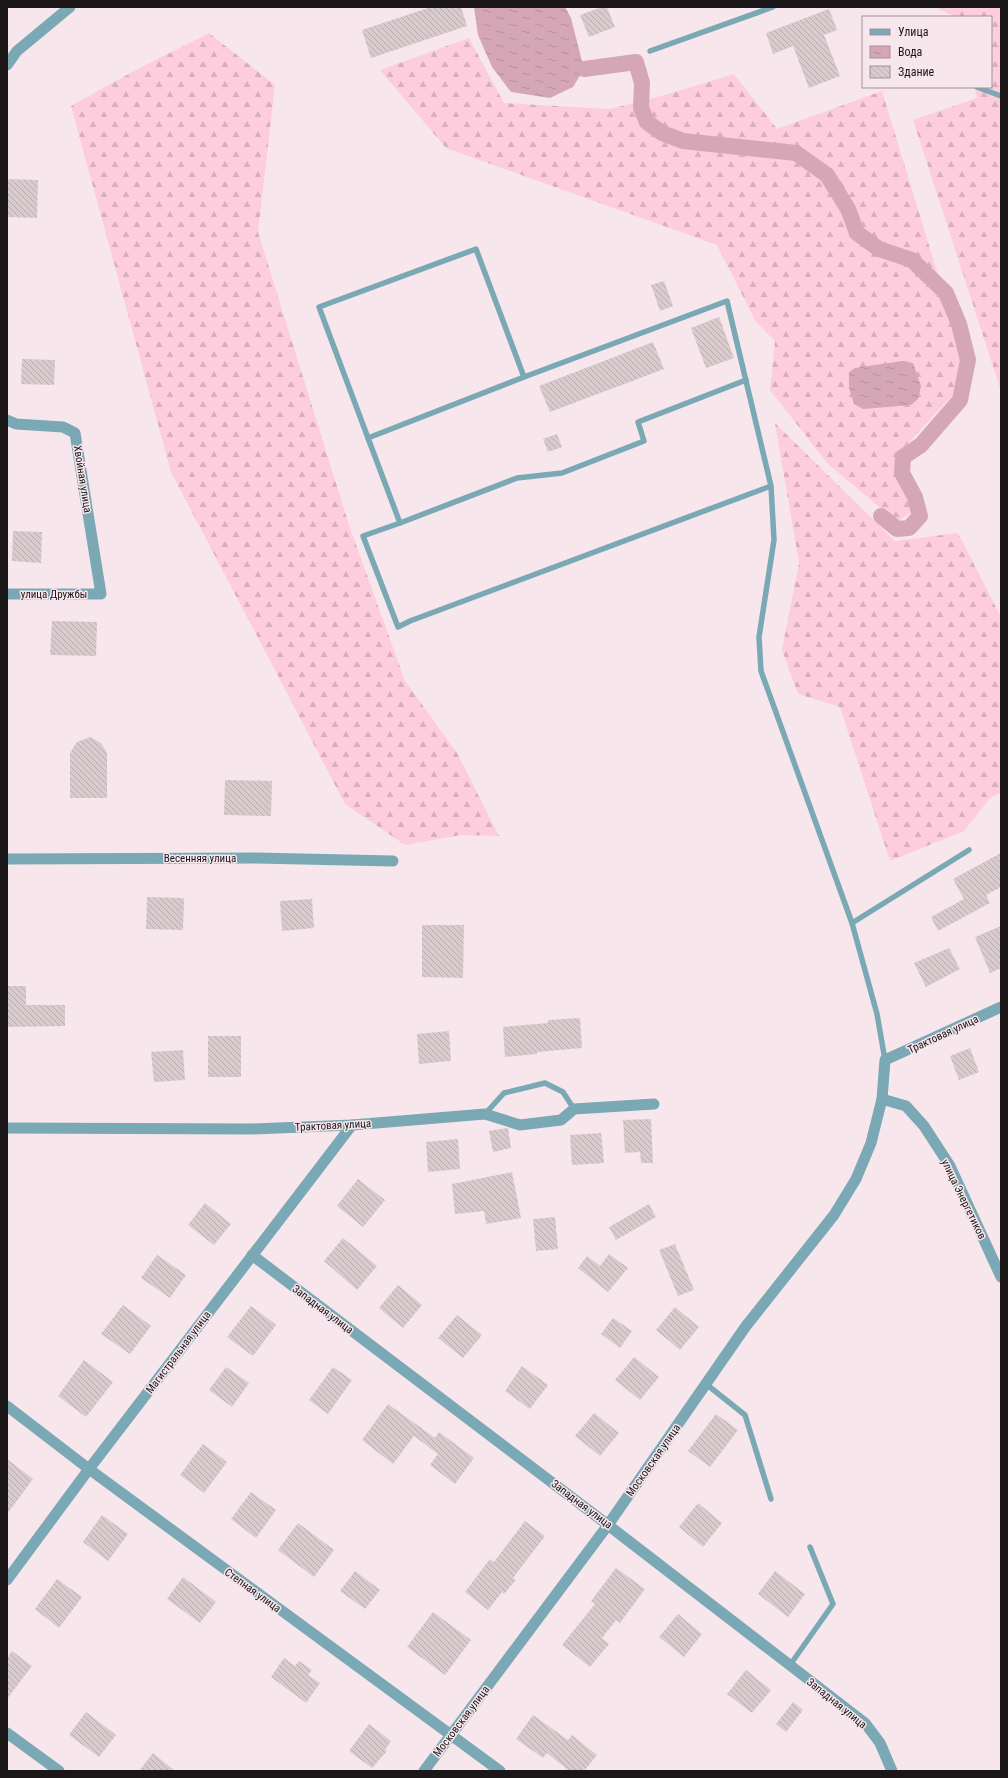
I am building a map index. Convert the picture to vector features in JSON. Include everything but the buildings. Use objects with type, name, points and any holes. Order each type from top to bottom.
[{"type":"street","points":[[7,65],[17,51],[70,7]]},
{"type":"street","name":"Хвойная улица","points":[[7,420],[16,424],[63,427],[76,433],[101,594]]},
{"type":"street","name":"улица Дружбы","points":[[7,594],[101,594]]},
{"type":"street","name":"Весенняя улица","points":[[7,859],[256,858],[393,861]]},
{"type":"street","name":"Трактовая улица","points":[[885,1060],[1001,1007]]},
{"type":"street","name":"Московская улица","points":[[424,1771],[608,1525],[746,1326],[834,1216],[856,1180],[871,1143],[882,1099],[885,1060]]},
{"type":"street","name":"улица Энергетиков","points":[[882,1099],[906,1106],[924,1126],[950,1166],[1000,1270]]},
{"type":"street","points":[[574,1109],[654,1104]]},
{"type":"street","name":"Трактовая улица","points":[[7,1128],[251,1129],[352,1125],[485,1114],[520,1124],[561,1120],[574,1109]]},
{"type":"street","name":"Магистральная улица","points":[[7,1580],[89,1469],[352,1125]]},
{"type":"street","name":"Западная улица","points":[[252,1255],[608,1525],[865,1723],[880,1743],[892,1771]]},
{"type":"street","name":"Степная улица","points":[[7,1406],[89,1469],[500,1771]]},
{"type":"street","points":[[7,1733],[59,1771]]},
{"type":"lane","points":[[650,51],[772,7]]},
{"type":"lane","points":[[979,88],[1001,96]]},
{"type":"lane","points":[[400,522],[319,307],[476,249],[524,377]]},
{"type":"lane","points":[[368,438],[524,377],[727,301],[771,486],[774,540],[758,638],[761,671],[852,923],[877,1014],[885,1060]]},
{"type":"lane","points":[[746,380],[638,422],[644,441],[562,473],[517,478],[363,536],[398,627],[410,621],[771,486]]},
{"type":"lane","points":[[852,923],[969,850]]},
{"type":"lane","points":[[485,1114],[504,1094],[545,1083],[563,1092],[574,1109]]},
{"type":"lane","points":[[706,1384],[745,1415],[771,1499]]},
{"type":"lane","points":[[790,1665],[833,1604],[810,1547]]},
{"type":"green space","points":[[935,7],[1001,7],[1001,391],[913,120],[977,98],[975,88],[992,88],[992,16],[953,16]]},
{"type":"green space","points":[[209,33],[275,85],[258,232],[349,525],[405,681],[457,753],[499,836],[461,835],[405,845],[345,804],[171,472],[71,106],[134,71]]},
{"type":"green space","points":[[469,38],[504,103],[610,109],[665,95],[734,74],[777,129],[882,91],[963,357],[952,396],[896,456],[913,511],[897,522],[828,464],[770,390],[775,341],[756,322],[717,245],[446,148],[380,70]]},
{"type":"green space","points":[[775,423],[895,541],[958,533],[1001,617],[1001,793],[990,798],[964,831],[890,861],[840,707],[798,694],[782,650],[799,563]]},
{"type":"water","points":[[474,7],[565,7],[571,18],[584,69],[573,87],[550,98],[511,92],[492,67],[478,35]]},
{"type":"water","points":[[902,361],[913,363],[921,386],[918,399],[911,405],[863,409],[854,404],[849,388],[849,372],[855,368]]},
{"type":"waterway","points":[[584,69],[636,62],[642,83],[641,108],[647,122],[662,133],[683,141],[796,153],[827,175],[848,209],[857,233],[879,249],[912,260],[946,293],[959,324],[968,360],[960,400],[921,445],[903,457],[902,473],[915,497],[920,516],[909,528],[897,529],[881,516]]}]
